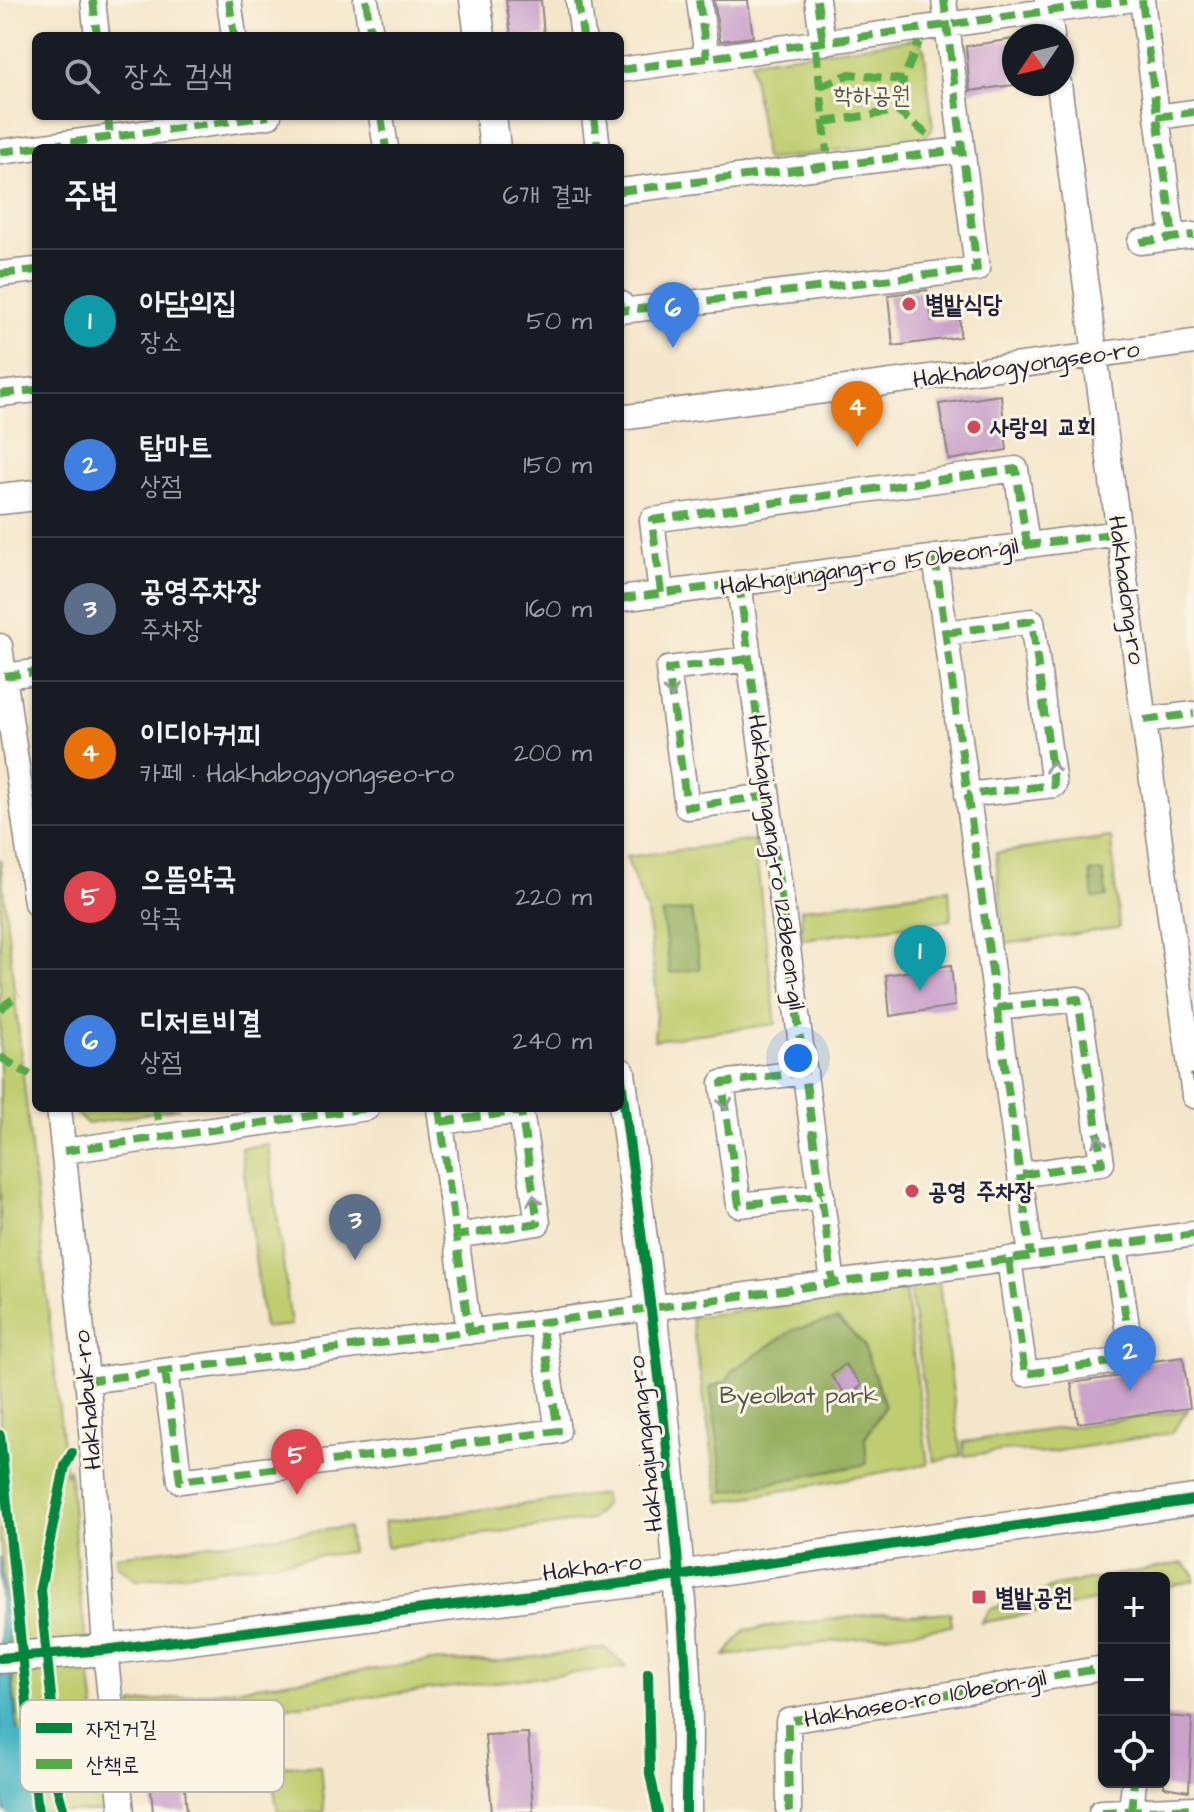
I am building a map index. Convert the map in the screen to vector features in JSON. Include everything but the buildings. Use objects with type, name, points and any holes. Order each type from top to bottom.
[{"type":"street","points":[[93,0],[97,32]]},
{"type":"street","points":[[229,0],[233,32]]},
{"type":"street","points":[[366,0],[370,32]]},
{"type":"street","points":[[475,0],[479,32]]},
{"type":"street","points":[[578,0],[582,32]]},
{"type":"street","points":[[699,0],[707,58]]},
{"type":"street","points":[[817,0],[823,43]]},
{"type":"street","points":[[624,311],[977,269],[944,0]]},
{"type":"street","points":[[624,69],[948,25],[1048,5],[1127,0]]},
{"type":"street","points":[[1140,242],[1184,236],[1157,117],[1142,0]]},
{"type":"street","name":"Hakhadong-ro","points":[[1061,96],[1193,1084]]},
{"type":"street","points":[[1157,117],[1194,112]]},
{"type":"street","points":[[34,144],[109,126],[210,120]]},
{"type":"street","points":[[382,120],[385,144]]},
{"type":"street","points":[[492,120],[494,144]]},
{"type":"street","points":[[594,120],[598,144]]},
{"type":"street","points":[[0,152],[32,144]]},
{"type":"street","points":[[624,191],[961,150]]},
{"type":"street","points":[[0,274],[32,270]]},
{"type":"street","name":"Hakhabogyongseo-ro","points":[[624,417],[1194,342]]},
{"type":"street","points":[[0,394],[32,390]]},
{"type":"street","points":[[661,593],[652,520],[1016,469],[1027,545]]},
{"type":"street","points":[[0,499],[32,495]]},
{"type":"street","name":"Hakhajungang-ro 150beon-gil","points":[[624,598],[1119,533]]},
{"type":"street","points":[[935,557],[1020,1175],[1025,1374],[1132,1359],[1115,1245]]},
{"type":"street","name":"Hakhajungang-ro 128beon-gil","points":[[739,583],[833,1283]]},
{"type":"street","points":[[946,633],[1032,621],[1054,785],[967,795]]},
{"type":"street","points":[[0,646],[32,875]]},
{"type":"street","points":[[749,659],[668,669],[687,807],[768,796]]},
{"type":"street","points":[[4,676],[32,672]]},
{"type":"street","points":[[1144,720],[1194,714]]},
{"type":"street","points":[[997,1008],[1078,999],[1102,1163],[1020,1175]]},
{"type":"street","points":[[805,1072],[722,1083],[739,1205],[822,1196]]},
{"type":"street","name":"Hakhajungang-ro","points":[[624,1102],[652,1308],[679,1576],[686,1664],[686,1812]]},
{"type":"street","name":"Hakhabuk-ro","points":[[59,1112],[86,1381],[97,1651],[105,1700]]},
{"type":"street","points":[[64,1151],[339,1112]]},
{"type":"street","points":[[469,1332],[440,1115],[501,1112]]},
{"type":"street","points":[[456,1236],[538,1223],[521,1112]]},
{"type":"street","points":[[86,1381],[1194,1234]]},
{"type":"street","points":[[165,1371],[180,1481],[558,1431],[541,1322]]},
{"type":"street","name":"Hakha-ro","points":[[0,1658],[97,1651],[679,1576],[1194,1500]]},
{"type":"street","name":"Hakhaseo-ro 10beon-gil","points":[[789,1812],[788,1721],[1098,1669]]},
{"type":"street","points":[[1132,1811],[1134,1788]]},
{"type":"street","name":"Hakhabuk-ro","points":[[119,1792],[122,1812]]},
{"type":"street","points":[[1101,1812],[1194,1808]]},
{"type":"green space","name":"학하공원","points":[[914,39],[924,47],[933,127],[924,139],[765,160],[751,61]]},
{"type":"green space","points":[[1111,837],[1119,928],[1004,944],[996,853]]},
{"type":"green space","points":[[754,840],[776,1024],[654,1040],[657,999],[647,912],[626,857]]},
{"type":"green space","points":[[0,858],[66,1476],[69,1467],[78,1577],[94,1700],[20,1700],[20,1749],[0,1540]]},
{"type":"green space","points":[[1090,872],[1103,872],[1107,897],[1093,898]]},
{"type":"green space","points":[[949,889],[951,920],[802,939],[801,909]]},
{"type":"green space","points":[[691,910],[700,969],[670,973],[662,914]]},
{"type":"green space","points":[[74,1112],[156,1112],[88,1124]]},
{"type":"green space","points":[[268,1144],[291,1325],[264,1328],[241,1148]]},
{"type":"green space","points":[[939,1283],[961,1456],[934,1461],[909,1285]]},
{"type":"green space","name":"Byeolbat park","points":[[905,1290],[928,1464],[720,1502],[691,1317]]},
{"type":"green space","points":[[837,1319],[863,1343],[885,1406],[865,1439],[867,1464],[725,1492],[710,1387],[727,1381],[732,1371],[793,1330]]},
{"type":"green space","points":[[1188,1410],[1171,1433],[1039,1454],[1012,1450],[964,1456],[963,1442]]},
{"type":"green space","points":[[603,1494],[605,1504],[591,1520],[387,1547],[384,1522]]},
{"type":"green space","points":[[348,1527],[351,1552],[136,1580],[117,1565],[116,1556]]},
{"type":"green space","points":[[1183,1563],[1194,1574],[1194,1581],[1170,1586],[1170,1572],[1133,1572]]},
{"type":"green space","points":[[1098,1578],[1098,1600],[981,1623],[990,1609],[1055,1586]]},
{"type":"green space","points":[[950,1612],[952,1626],[725,1656],[745,1630],[883,1613],[910,1615]]},
{"type":"green space","points":[[605,1648],[626,1667],[284,1707],[284,1700],[160,1700],[431,1661],[495,1662]]},
{"type":"green space","points":[[320,1765],[324,1812],[278,1812],[275,1792],[284,1792],[284,1766]]},
{"type":"green space","points":[[24,1792],[105,1792],[108,1812],[26,1812]]},
{"type":"water","points":[[0,1557],[20,1761],[20,1792],[23,1792],[25,1812],[5,1812],[0,1771]]},
{"type":"waterway","points":[[18,1750],[20,1768]]},
{"type":"waterway","points":[[23,1792],[25,1812]]},
{"type":"marked path","points":[[93,0],[97,32]]},
{"type":"marked path","points":[[229,0],[233,32]]},
{"type":"marked path","points":[[366,0],[370,32]]},
{"type":"marked path","points":[[578,0],[582,32]]},
{"type":"marked path","points":[[699,0],[707,58]]},
{"type":"marked path","points":[[817,0],[823,43]]},
{"type":"marked path","points":[[624,311],[977,269],[944,0]]},
{"type":"marked path","points":[[624,69],[1127,0]]},
{"type":"marked path","points":[[1142,0],[1173,238]]},
{"type":"marked path","points":[[820,86],[850,74],[903,80],[919,42]]},
{"type":"marked path","points":[[816,49],[827,152]]},
{"type":"marked path","points":[[897,111],[903,80]]},
{"type":"marked path","points":[[824,122],[897,111],[928,135]]},
{"type":"marked path","points":[[1157,117],[1194,112]]},
{"type":"marked path","points":[[108,120],[110,137]]},
{"type":"marked path","points":[[60,144],[239,120]]},
{"type":"marked path","points":[[382,120],[385,144]]},
{"type":"marked path","points":[[594,120],[598,144]]},
{"type":"marked path","points":[[0,152],[32,148]]},
{"type":"marked path","points":[[624,191],[961,150]]},
{"type":"marked path","points":[[1140,242],[1194,235]]},
{"type":"marked path","points":[[0,274],[32,270]]},
{"type":"marked path","points":[[0,394],[32,390]]},
{"type":"marked path","points":[[661,593],[652,520],[1016,469],[1027,545]]},
{"type":"marked path","points":[[624,598],[1119,533]]},
{"type":"marked path","points":[[935,557],[1031,1256]]},
{"type":"marked path","points":[[739,583],[833,1283]]},
{"type":"marked path","points":[[946,633],[1032,621],[1054,785],[967,795]]},
{"type":"marked path","points":[[749,659],[668,669],[687,807],[768,796]]},
{"type":"marked path","points":[[4,676],[32,672]]},
{"type":"marked path","points":[[1144,720],[1194,714]]},
{"type":"marked path","points":[[0,1009],[19,994]]},
{"type":"marked path","points":[[997,1008],[1078,999],[1102,1163],[1020,1175]]},
{"type":"marked path","points":[[0,1057],[30,1075]]},
{"type":"marked path","points":[[805,1072],[722,1083],[739,1205],[822,1196]]},
{"type":"marked path","points":[[157,1112],[158,1120]]},
{"type":"marked path","points":[[64,1151],[339,1112]]},
{"type":"marked path","points":[[440,1112],[469,1332]]},
{"type":"marked path","points":[[441,1122],[514,1112]]},
{"type":"marked path","points":[[456,1236],[538,1223],[521,1112]]},
{"type":"marked path","points":[[86,1381],[1194,1234]]},
{"type":"marked path","points":[[1009,1259],[1025,1374],[1132,1359],[1115,1245]]},
{"type":"marked path","points":[[165,1371],[180,1481],[558,1431],[541,1322]]},
{"type":"marked path","points":[[789,1812],[788,1721],[1098,1669]]},
{"type":"marked path","points":[[1131,1812],[1133,1788]]},
{"type":"marked path","points":[[1101,1812],[1194,1808]]},
{"type":"cycle path","points":[[624,1104],[658,1366],[680,1586],[686,1679],[686,1812]]},
{"type":"cycle path","points":[[0,1435],[27,1700]]},
{"type":"cycle path","points":[[51,1700],[40,1589],[65,1466],[72,1453]]},
{"type":"cycle path","points":[[0,1658],[105,1650],[679,1576],[1194,1500]]},
{"type":"cycle path","points":[[648,1673],[650,1774],[658,1812]]},
{"type":"cycle path","points":[[36,1792],[38,1812]]},
{"type":"cycle path","points":[[58,1792],[64,1812]]},
{"type":"place","name":"별밭식당","points":[[909,304]]},
{"type":"place","name":"디저트비결","points":[[673,348]]},
{"type":"place","name":"사랑의 교회","points":[[974,427]]},
{"type":"place","name":"이디아커피","points":[[857,447]]},
{"type":"place","name":"아담의집","points":[[920,991]]},
{"type":"place","name":"공영 주차장","points":[[912,1191]]},
{"type":"place","name":"공영주차장","points":[[355,1260]]},
{"type":"place","name":"탑마트","points":[[1130,1391]]},
{"type":"place","name":"으뜸약국","points":[[297,1495]]},
{"type":"place","name":"별밭공원","points":[[979,1597]]}]
